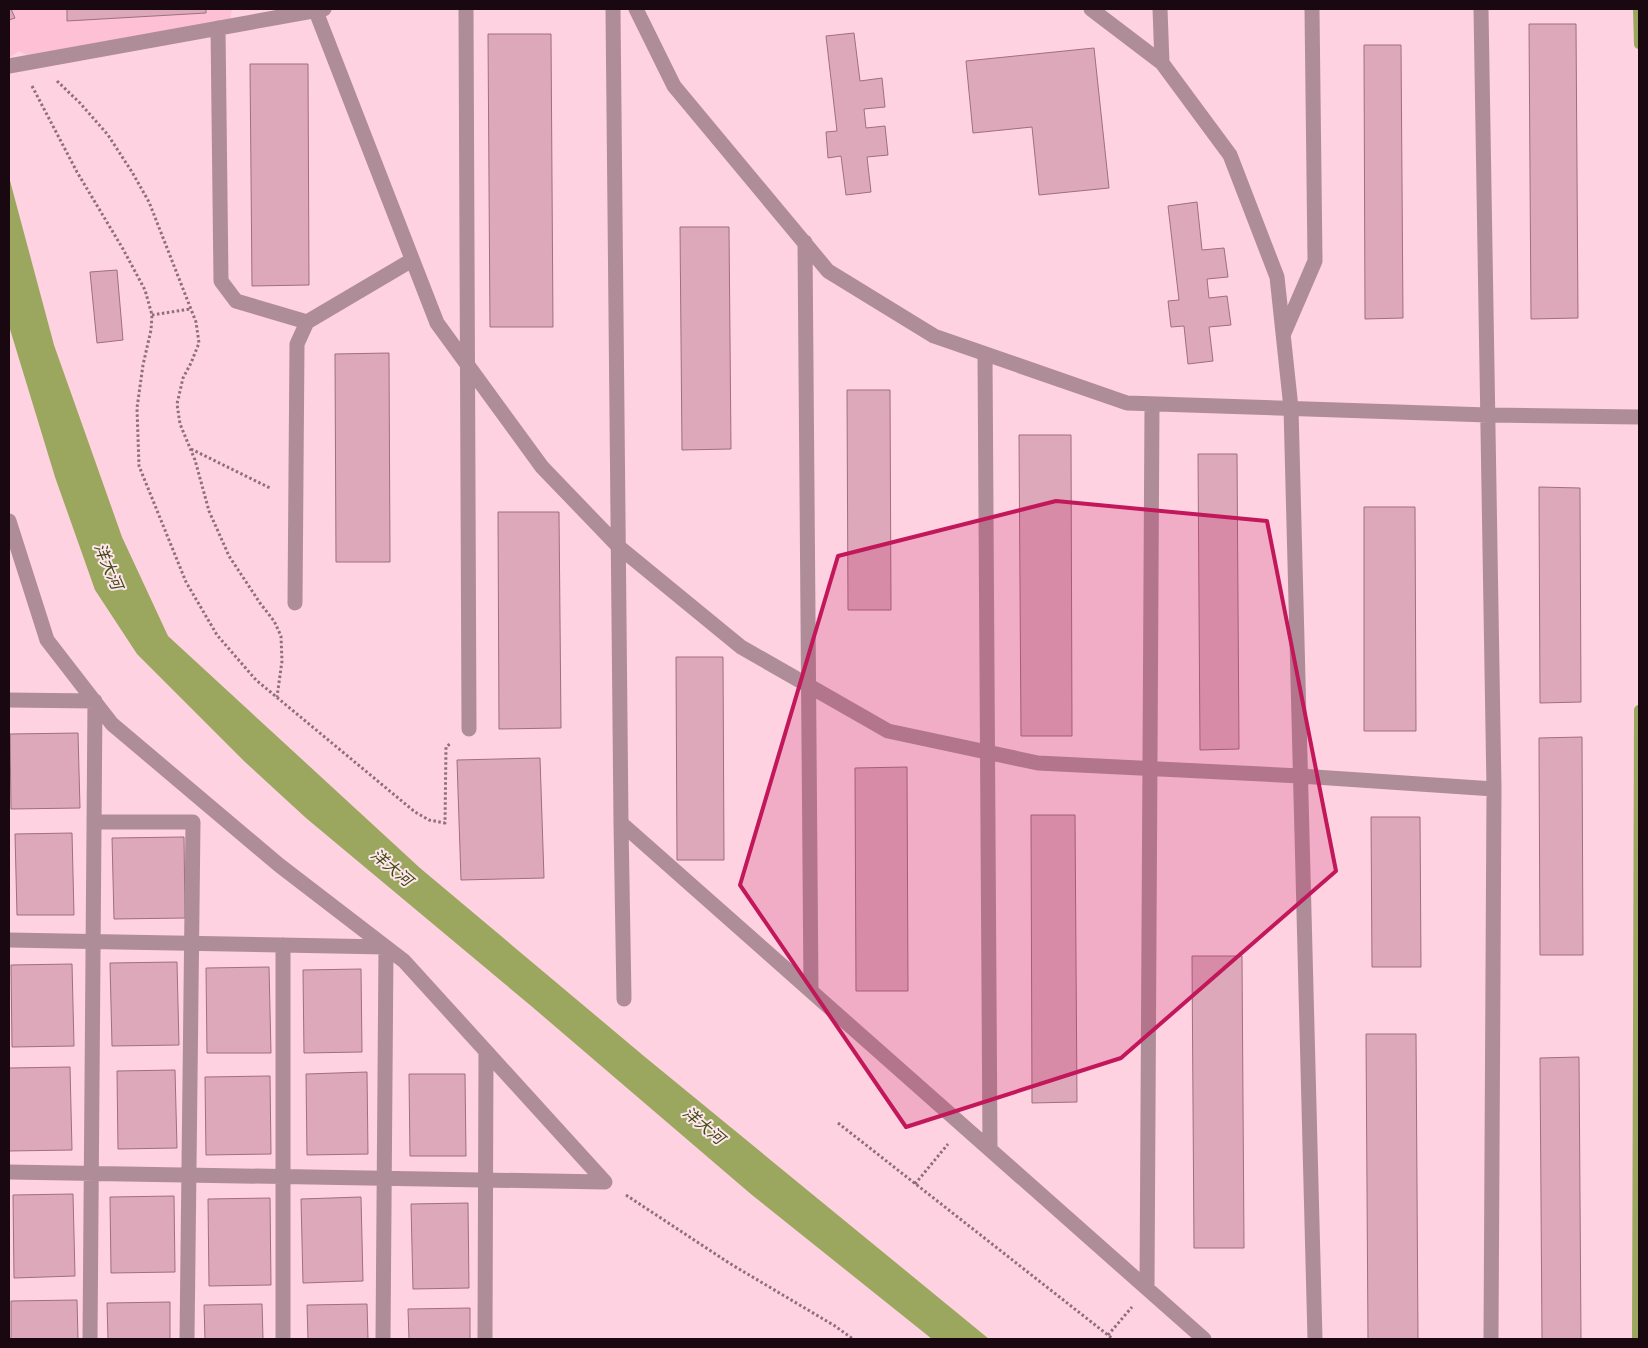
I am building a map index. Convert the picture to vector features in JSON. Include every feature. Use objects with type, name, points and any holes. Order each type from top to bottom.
[{"type":"lane","points":[[14,65],[318,9],[437,323],[542,467],[619,547],[741,647],[888,731],[1038,763],[1300,776],[1494,789]]},
{"type":"lane","points":[[466,9],[469,729]]},
{"type":"lane","points":[[613,9],[624,999]]},
{"type":"lane","points":[[636,9],[674,86],[828,270],[934,336],[1127,403],[1488,415],[1639,417]]},
{"type":"lane","points":[[1090,9],[1162,63],[1230,155],[1276,277],[1291,408],[1315,1339]]},
{"type":"lane","points":[[1160,9],[1162,63]]},
{"type":"lane","points":[[1283,335],[1314,261],[1312,9]]},
{"type":"lane","points":[[1481,9],[1494,789],[1490,1339]]},
{"type":"lane","points":[[218,28],[221,281],[236,301],[307,322]]},
{"type":"lane","points":[[805,242],[811,991]]},
{"type":"lane","points":[[295,603],[297,344],[307,322],[412,260]]},
{"type":"lane","points":[[985,354],[990,1149]]},
{"type":"lane","points":[[1147,1288],[1152,404]]},
{"type":"lane","points":[[9,521],[47,640],[112,724],[256,845],[404,961],[604,1182]]},
{"type":"lane","points":[[9,700],[95,701]]},
{"type":"lane","points":[[90,1339],[95,701]]},
{"type":"lane","points":[[94,822],[193,822],[187,1339]]},
{"type":"lane","points":[[621,822],[1204,1339]]},
{"type":"lane","points":[[9,940],[386,947]]},
{"type":"lane","points":[[283,945],[284,1339]]},
{"type":"lane","points":[[383,1339],[386,947]]},
{"type":"lane","points":[[485,1339],[486,1051]]},
{"type":"lane","points":[[9,1172],[604,1182]]},
{"type":"path","points":[[38,61],[80,103],[108,135],[132,172],[149,202],[196,322],[199,343],[191,363],[182,378],[177,404],[180,424],[195,460],[209,511],[229,556],[274,621],[281,636],[282,661],[277,698]]},
{"type":"path","points":[[14,65],[123,249],[145,290],[152,315],[137,408],[139,466],[186,582],[217,636],[256,680],[415,812],[429,820],[445,823],[446,747],[469,729]]},
{"type":"path","points":[[152,315],[190,309]]},
{"type":"path","points":[[190,449],[296,500]]},
{"type":"path","points":[[838,1123],[1113,1339]]},
{"type":"path","points":[[915,1184],[963,1126]]},
{"type":"path","points":[[604,1182],[853,1339]]},
{"type":"path","points":[[1108,1335],[1147,1288]]},
{"type":"highlighted area","points":[[1056,501],[1267,521],[1336,871],[1121,1058],[906,1127],[740,885],[838,556]]},
{"type":"shaded area","points":[[9,9],[232,9],[229,26],[38,61],[19,51],[9,58]]},
{"type":"water","name":"洋大河","points":[[9,177],[54,345],[122,537],[168,636],[420,868],[645,1057],[989,1339],[932,1339],[752,1195],[530,1005],[306,818],[245,762],[137,654],[95,590],[55,477],[9,326]]},
{"type":"building","points":[[9,9],[11,9],[15,18],[9,20]]},
{"type":"building","points":[[67,9],[206,9],[206,13],[67,21]]},
{"type":"building","points":[[1529,24],[1576,24],[1578,318],[1531,319]]},
{"type":"building","points":[[854,33],[860,81],[882,78],[885,107],[864,109],[866,128],[885,126],[888,155],[867,157],[871,192],[846,195],[841,156],[828,158],[826,132],[837,131],[826,36]]},
{"type":"building","points":[[488,34],[551,34],[553,327],[490,327]]},
{"type":"building","points":[[1364,45],[1401,45],[1403,318],[1365,319]]},
{"type":"building","points":[[1094,48],[1109,188],[1039,195],[1032,127],[973,133],[966,61]]},
{"type":"building","points":[[250,64],[308,64],[309,285],[252,286]]},
{"type":"building","points":[[1197,202],[1202,250],[1224,248],[1228,277],[1207,279],[1209,298],[1227,296],[1231,325],[1209,327],[1213,361],[1188,364],[1184,326],[1171,327],[1168,301],[1179,300],[1168,206]]},
{"type":"building","points":[[680,227],[729,227],[731,449],[682,450]]},
{"type":"building","points":[[117,270],[123,340],[97,343],[90,272]]},
{"type":"building","points":[[389,353],[390,562],[336,562],[335,354]]},
{"type":"building","points":[[847,390],[890,390],[891,610],[848,610]]},
{"type":"building","points":[[1019,435],[1071,435],[1072,736],[1021,736]]},
{"type":"building","points":[[1198,454],[1237,454],[1239,749],[1200,750]]},
{"type":"building","points":[[1539,487],[1580,488],[1581,702],[1540,703]]},
{"type":"building","points":[[1364,507],[1415,507],[1416,731],[1364,731]]},
{"type":"building","points":[[498,512],[559,512],[561,728],[499,729]]},
{"type":"building","points":[[676,657],[723,657],[724,860],[677,860]]},
{"type":"building","points":[[78,733],[80,808],[11,809],[10,734]]},
{"type":"building","points":[[1582,737],[1583,955],[1540,955],[1539,738]]},
{"type":"building","points":[[540,758],[544,878],[461,880],[457,760]]},
{"type":"building","points":[[907,767],[908,991],[856,991],[855,768]]},
{"type":"building","points":[[1031,815],[1075,815],[1077,1102],[1032,1103]]},
{"type":"building","points":[[1371,817],[1420,817],[1421,967],[1372,967]]},
{"type":"building","points":[[72,833],[74,915],[17,915],[15,834]]},
{"type":"building","points":[[184,837],[185,918],[114,919],[112,838]]},
{"type":"building","points":[[1192,956],[1242,956],[1244,1248],[1194,1248]]},
{"type":"building","points":[[177,962],[179,1045],[112,1046],[110,963]]},
{"type":"building","points":[[72,964],[74,1046],[12,1047],[11,965]]},
{"type":"building","points":[[269,967],[271,1053],[207,1053],[206,968]]},
{"type":"building","points":[[361,969],[362,1052],[304,1053],[303,970]]},
{"type":"building","points":[[1366,1034],[1416,1034],[1418,1339],[1368,1339]]},
{"type":"building","points":[[1579,1057],[1581,1339],[1542,1339],[1540,1058]]},
{"type":"building","points":[[70,1067],[72,1150],[9,1151],[9,1068]]},
{"type":"building","points":[[175,1070],[177,1148],[118,1149],[117,1071]]},
{"type":"building","points":[[367,1072],[368,1154],[307,1155],[306,1074]]},
{"type":"building","points":[[409,1074],[465,1074],[466,1156],[410,1156]]},
{"type":"building","points":[[270,1076],[271,1154],[206,1155],[205,1077]]},
{"type":"building","points":[[73,1194],[75,1276],[14,1278],[13,1195]]},
{"type":"building","points":[[174,1196],[175,1272],[111,1273],[110,1197]]},
{"type":"building","points":[[361,1197],[363,1281],[303,1283],[301,1199]]},
{"type":"building","points":[[270,1198],[271,1285],[209,1286],[208,1199]]},
{"type":"building","points":[[468,1203],[469,1288],[413,1289],[411,1204]]},
{"type":"building","points":[[77,1300],[78,1339],[11,1339],[11,1301]]},
{"type":"building","points":[[170,1302],[170,1339],[108,1339],[107,1303]]},
{"type":"building","points":[[262,1304],[263,1339],[205,1339],[204,1305]]},
{"type":"building","points":[[367,1304],[368,1339],[308,1339],[307,1305]]},
{"type":"building","points":[[470,1308],[470,1339],[409,1339],[408,1309]]},
{"type":"waterway","points":[[1638,9],[1639,44]]},
{"type":"waterway","points":[[1637,1339],[1639,710]]}]
